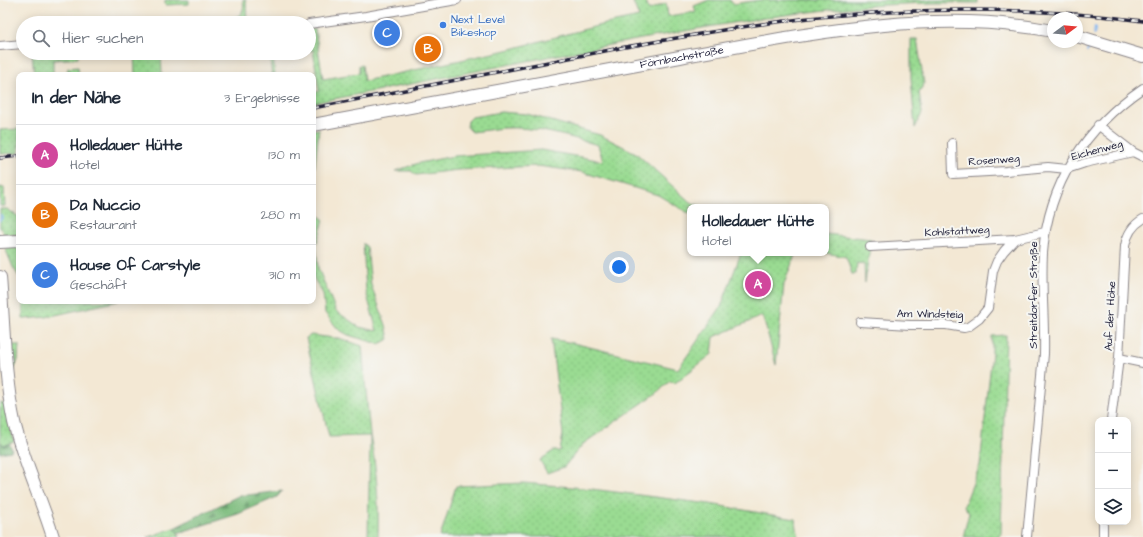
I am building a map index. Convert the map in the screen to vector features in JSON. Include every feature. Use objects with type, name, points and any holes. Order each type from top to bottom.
[{"type":"street","points":[[316,23],[373,15],[456,0]]},
{"type":"street","name":"Förnbachstraße","points":[[316,124],[670,59],[860,26],[977,22],[996,23],[1047,30]]},
{"type":"street","points":[[1083,38],[1143,56]]},
{"type":"street","points":[[0,46],[16,45]]},
{"type":"street","name":"Streitdorfer Straße","points":[[1026,537],[1044,354],[1045,330],[1043,269],[1045,232],[1052,202],[1067,169],[1098,126],[1110,113],[1143,88]]},
{"type":"street","name":"Eichenweg","points":[[1098,126],[1133,152],[1143,157]]},
{"type":"street","name":"Rosenweg","points":[[952,143],[953,174],[1048,167],[1067,169]]},
{"type":"street","name":"Eichenweg","points":[[1067,169],[1133,152]]},
{"type":"street","name":"Auf der Höhe","points":[[1111,417],[1119,358],[1125,246],[1130,231],[1143,219]]},
{"type":"street","name":"Kohlstattweg","points":[[870,247],[1015,239],[1045,232]]},
{"type":"street","name":"Am Windsteig","points":[[860,322],[910,325],[946,325],[964,328],[968,326],[980,319],[988,308],[993,271],[997,261],[1015,239]]},
{"type":"street","points":[[0,242],[16,241]]},
{"type":"street","points":[[0,277],[5,396],[52,537]]},
{"type":"street","points":[[1119,358],[1143,363]]},
{"type":"street","points":[[1103,525],[1103,537]]},
{"type":"green space","points":[[165,0],[189,0],[189,4],[165,5]]},
{"type":"green space","points":[[243,0],[246,0],[247,16],[238,16],[243,11]]},
{"type":"green space","points":[[644,0],[649,10],[666,3],[668,16],[696,12],[694,6],[709,0],[730,0],[733,4],[760,0],[978,0],[978,3],[886,5],[750,20],[615,44],[316,102],[316,92],[319,91],[314,60],[316,60],[316,35],[323,79],[359,73],[359,65],[362,65],[364,81],[507,50],[601,25],[639,17],[633,2]]},
{"type":"green space","points":[[911,39],[917,39],[924,84],[919,92],[922,113],[915,128],[911,78]]},
{"type":"green space","points":[[33,60],[53,60],[53,72],[34,72]]},
{"type":"green space","points":[[134,60],[161,60],[162,72],[135,72]]},
{"type":"green space","points":[[270,60],[274,60],[275,72],[272,72]]},
{"type":"green space","points":[[78,67],[79,72],[67,71],[68,68]]},
{"type":"green space","points":[[501,112],[527,114],[600,135],[636,153],[690,202],[695,204],[687,204],[687,212],[658,195],[582,172],[538,166],[458,170],[416,175],[411,171],[395,171],[419,163],[454,156],[541,150],[603,161],[598,145],[539,130],[503,128],[472,132],[467,127],[468,121],[472,117]]},
{"type":"green space","points":[[16,129],[16,153],[0,154],[0,130]]},
{"type":"green space","points":[[319,129],[316,156],[316,130]]},
{"type":"green space","points":[[0,187],[4,188],[5,206],[0,206]]},
{"type":"green space","points":[[0,209],[7,209],[16,215],[16,235],[4,234],[0,227]]},
{"type":"green space","points":[[316,213],[324,220],[316,245]]},
{"type":"green space","points":[[829,234],[871,239],[865,283],[864,264],[857,263],[856,274],[852,274],[846,257],[829,254]]},
{"type":"green space","points":[[363,243],[367,247],[371,285],[386,325],[389,339],[379,344],[348,335],[338,329],[325,313],[323,294],[316,282],[316,245],[318,268],[336,311],[359,327],[377,331],[366,292]]},
{"type":"green space","points":[[16,246],[16,272],[13,267],[5,248]]},
{"type":"green space","points":[[740,256],[795,256],[784,284],[776,365],[762,316],[714,337],[712,354],[675,383],[670,381],[657,393],[583,444],[564,467],[547,473],[540,460],[553,451],[560,451],[563,434],[551,339],[678,369],[721,307]]},
{"type":"green space","points":[[23,304],[104,304],[46,317],[23,319]]},
{"type":"green space","points":[[311,335],[342,339],[362,346],[370,435],[377,486],[378,537],[368,537],[370,436],[329,437],[306,338]]},
{"type":"green space","points":[[1006,335],[1001,534],[999,537],[963,537],[969,513],[964,506],[980,465],[992,353],[992,336]]},
{"type":"green space","points":[[9,345],[19,345],[18,360],[12,376]]},
{"type":"green space","points":[[0,403],[5,404],[14,442],[5,445],[0,443]]},
{"type":"green space","points":[[0,443],[5,445],[9,444],[12,449],[11,451],[0,453]]},
{"type":"green space","points":[[524,483],[584,488],[710,504],[795,519],[799,537],[440,537],[456,486]]},
{"type":"green space","points":[[282,491],[277,497],[238,514],[178,533],[174,528],[238,496]]},
{"type":"green space","points":[[174,528],[179,537],[148,537]]},
{"type":"waterway","points":[[1094,34],[1095,28]]},
{"type":"waterway","points":[[1087,51],[1092,45]]},
{"type":"waterway","points":[[0,220],[2,218],[1,215]]},
{"type":"railway","points":[[316,107],[691,35],[819,17],[900,11],[981,10],[1062,13],[1143,21]]},
{"type":"railway","points":[[0,158],[16,156]]},
{"type":"place","name":"Next Level Bikeshop","points":[[443,25]]},
{"type":"place","name":"House Of Carstyle","points":[[387,33]]},
{"type":"place","name":"Da Nuccio","points":[[428,49]]},
{"type":"place","name":"Holledauer Hütte","points":[[758,284]]}]
